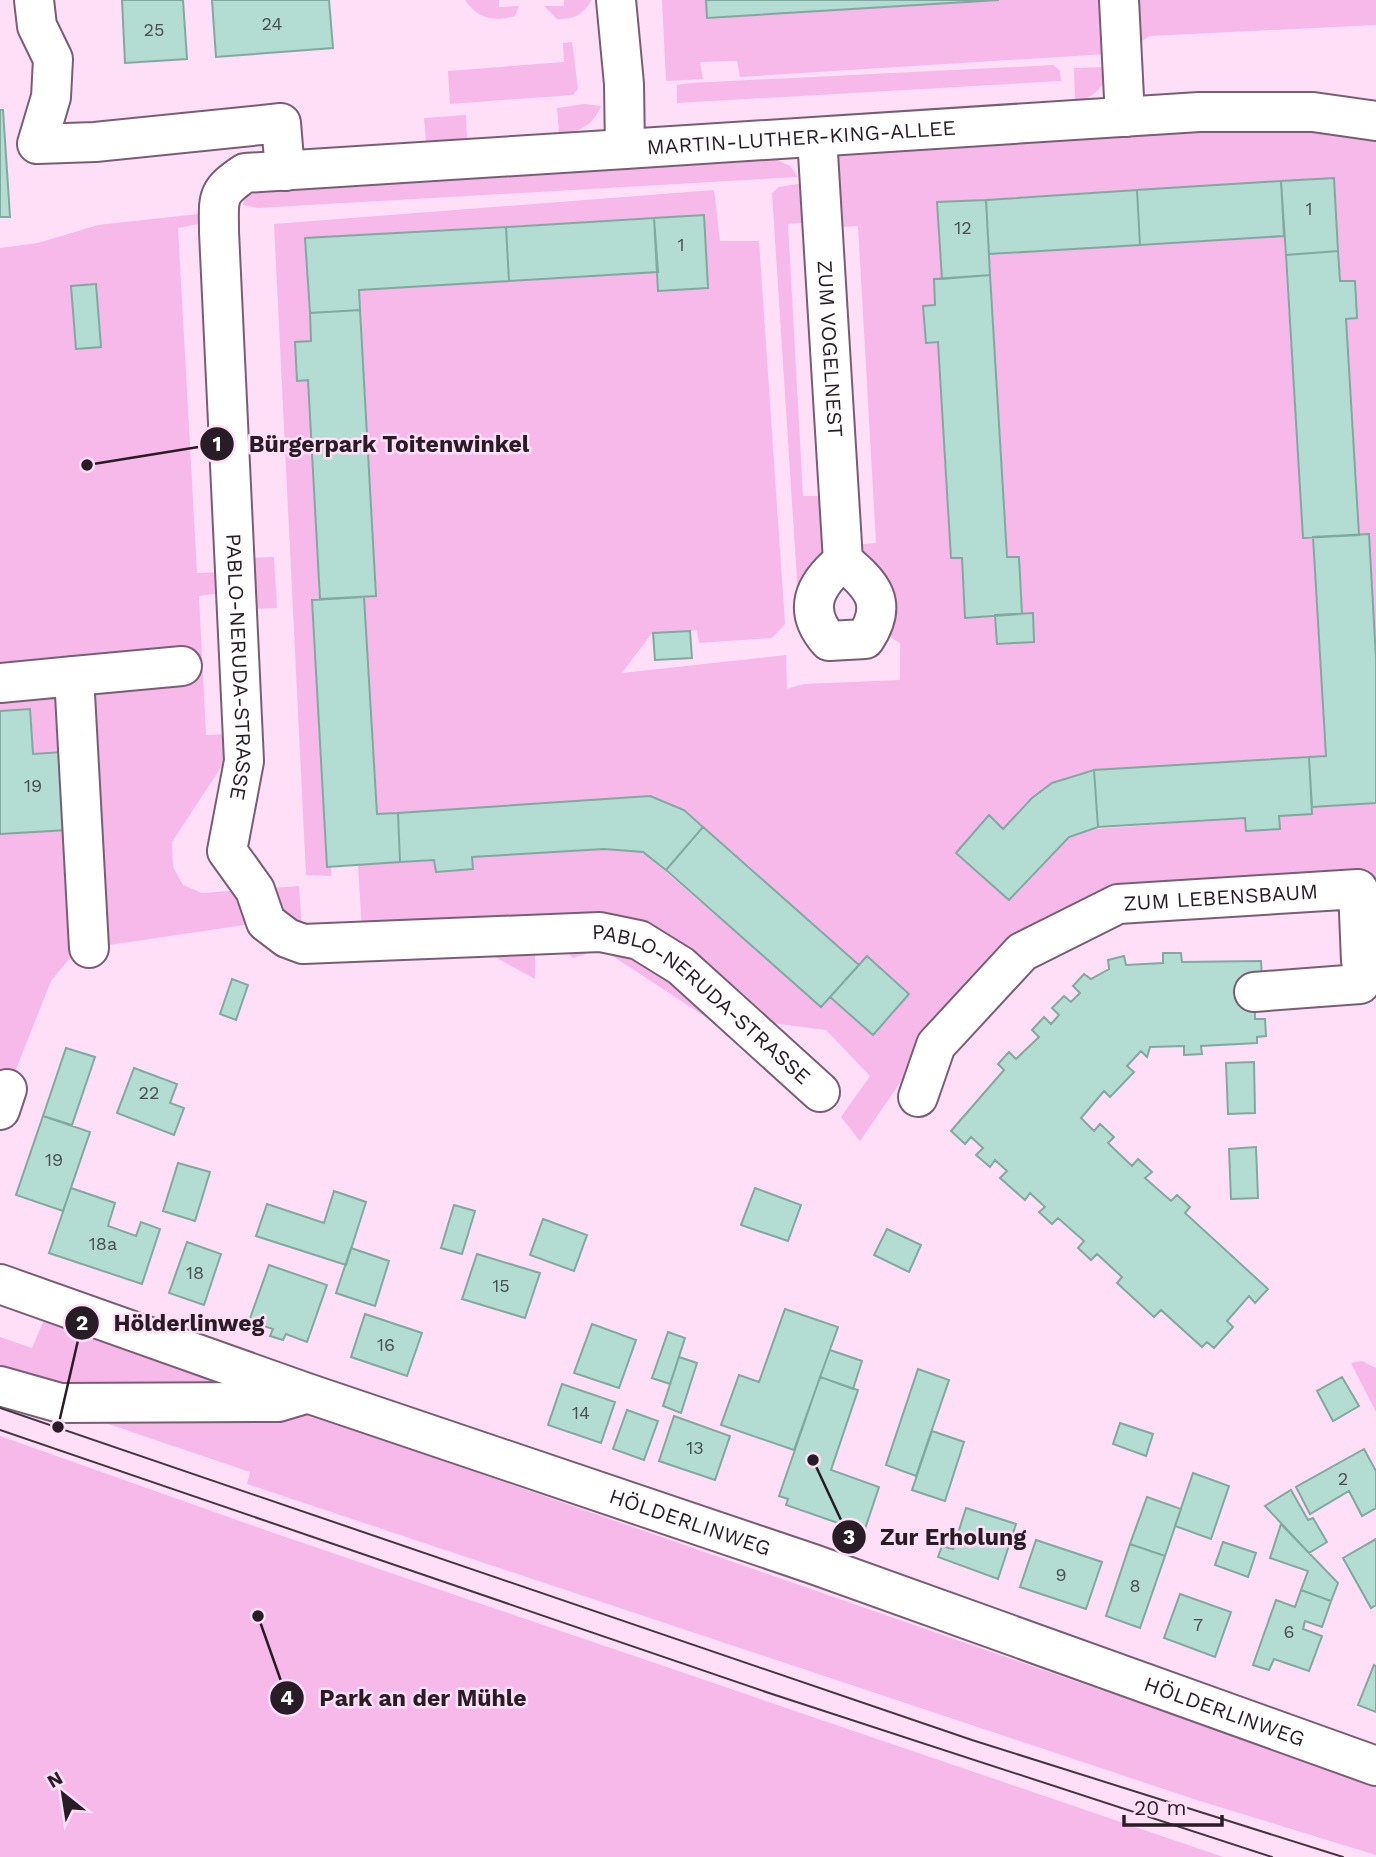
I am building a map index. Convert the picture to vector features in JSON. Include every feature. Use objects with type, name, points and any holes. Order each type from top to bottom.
[{"type":"street","points":[[34,0],[37,26],[53,59],[51,97],[37,144],[95,142],[281,123],[285,171]]},
{"type":"street","name":"MARTIN-LUTHER-KING-ALLEE","points":[[616,0],[624,84],[625,149],[1125,117],[1278,111],[1313,112],[1376,121]]},
{"type":"street","points":[[1119,0],[1125,117]]},
{"type":"street","name":"ZUM VOGELNEST","points":[[817,137],[843,561]]},
{"type":"street","name":"PABLO-NERUDA-STRASSE","points":[[625,149],[244,173],[225,186],[219,201],[244,761],[227,851],[255,890],[266,922],[288,938],[303,944],[600,932],[639,940],[681,966],[820,1092]]},
{"type":"street","points":[[0,683],[182,666]]},
{"type":"street","points":[[74,676],[89,948]]},
{"type":"street","name":"ZUM LEBENSBAUM","points":[[918,1097],[936,1045],[1022,952],[1118,904],[1358,889],[1361,961],[1365,982]]},
{"type":"street","points":[[1255,999],[1365,982]]},
{"type":"street","name":"HÖLDERLINWEG","points":[[0,1284],[307,1393],[813,1564],[1376,1766]]},
{"type":"street","points":[[0,1386],[60,1403],[278,1402],[307,1393]]},
{"type":"shaded area","points":[[465,0],[499,0],[499,7],[519,6],[515,16],[493,19],[475,11]]},
{"type":"shaded area","points":[[564,0],[592,0],[582,13],[569,18],[557,19],[544,6],[564,6]]},
{"type":"shaded area","points":[[662,0],[706,0],[707,18],[999,0],[1376,0],[1376,25],[1150,36],[1122,53],[740,77],[737,61],[700,62],[703,79],[666,81]]},
{"type":"shaded area","points":[[572,42],[578,89],[573,95],[450,104],[448,71],[564,62],[563,43]]},
{"type":"shaded area","points":[[1054,65],[1060,71],[1061,81],[677,103],[677,85],[690,83]]},
{"type":"shaded area","points":[[1105,67],[1108,77],[1098,90],[1075,101],[1074,68]]},
{"type":"shaded area","points":[[584,104],[601,106],[590,123],[584,127],[559,133],[557,108]]},
{"type":"shaded area","points":[[466,115],[467,139],[426,141],[424,118]]},
{"type":"shaded area","points":[[1376,121],[1376,659],[1369,534],[1359,535],[1346,319],[1357,318],[1355,281],[1340,281],[1334,178],[938,202],[942,279],[934,279],[935,305],[923,306],[926,343],[938,342],[951,558],[962,558],[965,617],[995,615],[997,644],[1034,642],[1033,614],[1022,614],[1019,557],[1007,557],[989,254],[1284,236],[1303,538],[1313,537],[1326,756],[1094,770],[1078,774],[1043,790],[1003,829],[988,816],[956,853],[1009,900],[1069,837],[1082,830],[1245,818],[1280,828],[1279,816],[1312,814],[1312,807],[1376,803],[1376,881],[1078,903],[939,1026],[860,1141],[841,1117],[870,1076],[826,1030],[757,1021],[676,946],[362,931],[358,865],[434,860],[436,872],[473,869],[472,857],[604,849],[643,852],[821,1007],[830,997],[873,1034],[909,994],[867,956],[859,965],[684,810],[650,796],[377,814],[364,597],[376,595],[359,290],[658,272],[659,291],[708,288],[704,215],[305,238],[311,341],[295,343],[297,380],[308,380],[320,599],[312,600],[327,867],[331,866],[331,876],[306,875],[274,224],[714,190],[720,241],[759,241],[785,624],[772,638],[699,643],[697,630],[652,633],[622,673],[786,655],[787,689],[803,684],[900,680],[900,643],[873,627],[842,546],[876,543],[858,226],[823,228],[817,137]]},
{"type":"shaded area","points":[[773,158],[790,166],[798,177],[258,208],[243,205],[245,198],[268,186]]},
{"type":"shaded area","points":[[803,183],[810,222],[788,224],[803,496],[825,496],[828,547],[798,595],[772,193],[779,187]]},
{"type":"shaded area","points":[[198,214],[198,224],[178,228],[197,573],[219,572],[221,593],[199,596],[206,735],[228,734],[229,755],[172,842],[173,867],[183,885],[202,893],[299,886],[303,944],[265,922],[89,948],[69,959],[51,981],[0,1110],[0,248],[38,243],[98,225]]},
{"type":"shaded area","points":[[274,557],[277,608],[250,609],[247,558]]},
{"type":"shaded area","points":[[458,937],[639,940],[756,1050],[602,949],[573,958],[563,949],[535,950],[535,979]]},
{"type":"shaded area","points":[[48,1311],[275,1388],[60,1399],[0,1378],[0,1337],[32,1348]]},
{"type":"shaded area","points":[[1362,1361],[1376,1368],[1376,1412],[1351,1363]]},
{"type":"shaded area","points":[[297,1410],[1376,1786],[1376,1855],[1200,1801],[247,1484],[250,1472],[73,1412]]},
{"type":"shaded area","points":[[0,1436],[265,1530],[1223,1857],[0,1857]]},
{"type":"building","points":[[122,0],[183,0],[187,59],[125,63]]},
{"type":"building","points":[[212,0],[329,0],[333,48],[216,57]]},
{"type":"building","points":[[706,0],[999,0],[707,18]]},
{"type":"building","points":[[0,110],[3,110],[10,217],[0,217]]},
{"type":"building","points":[[1334,178],[1338,251],[1286,255],[1281,181]]},
{"type":"building","points":[[1281,181],[1284,236],[1140,245],[1137,190]]},
{"type":"building","points":[[1137,190],[1140,245],[989,254],[986,200]]},
{"type":"building","points":[[986,200],[990,275],[942,279],[937,202]]},
{"type":"building","points":[[704,215],[708,288],[658,291],[654,218]]},
{"type":"building","points":[[654,218],[658,272],[509,281],[506,227]]},
{"type":"building","points":[[506,227],[509,281],[359,290],[360,310],[310,313],[305,238]]},
{"type":"building","points":[[1338,251],[1340,281],[1355,281],[1357,318],[1346,319],[1359,535],[1303,538],[1286,255]]},
{"type":"building","points":[[990,275],[1007,557],[1019,557],[1022,614],[965,618],[962,558],[951,558],[938,342],[926,343],[923,306],[935,305],[934,279]]},
{"type":"building","points":[[96,284],[101,347],[76,349],[71,286]]},
{"type":"building","points":[[360,310],[376,596],[320,599],[308,380],[297,381],[295,342],[311,341],[310,313]]},
{"type":"building","points":[[1369,534],[1376,659],[1376,803],[1312,807],[1309,757],[1326,756],[1313,537]]},
{"type":"building","points":[[364,597],[377,814],[398,813],[400,862],[327,867],[312,600]]},
{"type":"building","points":[[1033,613],[1034,642],[997,644],[995,615]]},
{"type":"building","points":[[690,631],[692,658],[655,660],[653,633]]},
{"type":"building","points":[[30,709],[33,754],[63,752],[68,830],[0,834],[0,711]]},
{"type":"building","points":[[1309,757],[1312,814],[1279,816],[1280,829],[1246,831],[1245,818],[1098,827],[1094,770]]},
{"type":"building","points":[[1094,770],[1098,827],[1069,837],[1009,900],[956,853],[989,815],[1003,829],[1032,798],[1052,783]]},
{"type":"building","points":[[650,796],[684,810],[703,827],[666,870],[643,852],[604,849],[472,857],[473,869],[436,872],[434,860],[400,862],[398,813]]},
{"type":"building","points":[[703,827],[859,965],[821,1007],[666,870]]},
{"type":"building","points":[[1163,953],[1181,953],[1182,962],[1261,961],[1262,979],[1254,979],[1255,1019],[1265,1019],[1266,1036],[1257,1037],[1257,1043],[1201,1046],[1202,1054],[1184,1055],[1184,1046],[1150,1047],[1147,1057],[1141,1051],[1127,1066],[1134,1072],[1110,1097],[1104,1091],[1081,1118],[1094,1131],[1100,1124],[1114,1137],[1108,1143],[1132,1166],[1138,1159],[1152,1172],[1145,1178],[1171,1201],[1177,1195],[1190,1207],[1185,1213],[1268,1289],[1255,1303],[1249,1296],[1227,1321],[1233,1327],[1214,1348],[1207,1342],[1202,1347],[1161,1310],[1154,1317],[1117,1283],[1122,1277],[1097,1254],[1091,1260],[1078,1248],[1084,1241],[1058,1218],[1052,1224],[1039,1212],[1045,1207],[1030,1193],[1025,1200],[1000,1178],[1007,1171],[995,1160],[990,1167],[976,1155],[983,1148],[971,1137],[965,1144],[951,1131],[1004,1070],[998,1064],[1009,1052],[1016,1059],[1039,1037],[1032,1030],[1044,1017],[1051,1024],[1059,1015],[1052,1008],[1064,996],[1071,1002],[1080,993],[1073,986],[1084,974],[1091,979],[1109,969],[1108,960],[1124,956],[1126,965],[1163,963]]},
{"type":"building","points":[[867,956],[909,994],[873,1035],[830,997]]},
{"type":"building","points":[[232,979],[248,985],[236,1020],[220,1014]]},
{"type":"building","points":[[66,1048],[95,1057],[72,1125],[43,1116]]},
{"type":"building","points":[[1254,1062],[1255,1113],[1228,1114],[1226,1063]]},
{"type":"building","points":[[134,1068],[177,1084],[170,1103],[184,1108],[174,1135],[117,1113]]},
{"type":"building","points":[[43,1116],[90,1132],[63,1211],[16,1195]]},
{"type":"building","points":[[1256,1147],[1258,1198],[1231,1199],[1229,1149]]},
{"type":"building","points":[[178,1163],[210,1172],[195,1221],[163,1211]]},
{"type":"building","points":[[71,1188],[115,1203],[108,1226],[136,1236],[141,1222],[160,1229],[142,1284],[49,1253]]},
{"type":"building","points":[[755,1188],[801,1205],[788,1241],[741,1225]]},
{"type":"building","points":[[334,1191],[366,1202],[346,1265],[256,1236],[267,1204],[324,1223]]},
{"type":"building","points":[[454,1205],[475,1211],[462,1254],[441,1248]]},
{"type":"building","points":[[543,1219],[587,1235],[574,1271],[530,1255]]},
{"type":"building","points":[[887,1229],[921,1245],[909,1272],[874,1255]]},
{"type":"building","points":[[187,1242],[221,1254],[204,1305],[169,1293]]},
{"type":"building","points":[[351,1248],[389,1261],[375,1306],[336,1293]]},
{"type":"building","points":[[477,1254],[540,1273],[525,1318],[462,1299]]},
{"type":"building","points":[[269,1265],[327,1285],[307,1342],[286,1334],[283,1340],[270,1336],[273,1329],[249,1321]]},
{"type":"building","points":[[785,1309],[838,1327],[794,1450],[721,1425],[739,1375],[759,1382]]},
{"type":"building","points":[[365,1314],[422,1333],[407,1376],[351,1357]]},
{"type":"building","points":[[592,1324],[636,1340],[619,1388],[574,1373]]},
{"type":"building","points":[[668,1332],[685,1338],[670,1384],[652,1378]]},
{"type":"building","points":[[830,1350],[862,1361],[853,1389],[820,1377]]},
{"type":"building","points":[[679,1357],[697,1363],[681,1413],[663,1406]]},
{"type":"building","points":[[918,1369],[949,1380],[916,1476],[886,1465]]},
{"type":"building","points":[[820,1377],[858,1390],[831,1470],[879,1487],[864,1532],[786,1505],[788,1499],[779,1496]]},
{"type":"building","points":[[1342,1377],[1359,1406],[1333,1421],[1317,1391]]},
{"type":"building","points":[[562,1384],[615,1402],[601,1443],[548,1425]]},
{"type":"building","points":[[627,1410],[658,1421],[644,1460],[613,1449]]},
{"type":"building","points":[[674,1416],[730,1436],[715,1480],[659,1461]]},
{"type":"building","points":[[1120,1423],[1153,1434],[1146,1456],[1113,1444]]},
{"type":"building","points":[[932,1431],[964,1442],[945,1501],[912,1490]]},
{"type":"building","points":[[1364,1449],[1376,1471],[1376,1508],[1362,1516],[1349,1491],[1310,1514],[1296,1487]]},
{"type":"building","points":[[1193,1473],[1229,1486],[1211,1539],[1175,1526]]},
{"type":"building","points":[[1291,1490],[1308,1520],[1313,1518],[1327,1542],[1309,1553],[1265,1506]]},
{"type":"building","points":[[1147,1497],[1181,1509],[1165,1556],[1130,1544]]},
{"type":"building","points":[[966,1508],[1016,1524],[998,1579],[938,1557],[942,1546],[953,1549]]},
{"type":"building","points":[[1281,1524],[1338,1583],[1331,1601],[1301,1590],[1308,1571],[1270,1558]]},
{"type":"building","points":[[1376,1539],[1376,1605],[1371,1608],[1343,1558]]},
{"type":"building","points":[[1036,1540],[1102,1562],[1086,1609],[1020,1587]]},
{"type":"building","points":[[1223,1542],[1256,1553],[1248,1577],[1215,1565]]},
{"type":"building","points":[[1130,1544],[1165,1556],[1140,1628],[1106,1616]]},
{"type":"building","points":[[1301,1590],[1331,1601],[1322,1627],[1305,1621],[1303,1629],[1322,1636],[1309,1671],[1274,1659],[1269,1670],[1253,1665],[1276,1600],[1295,1607]]},
{"type":"building","points":[[1180,1594],[1231,1612],[1215,1657],[1164,1638]]},
{"type":"building","points":[[1374,1665],[1376,1666],[1376,1712],[1358,1705]]},
{"type":"tram line","points":[[0,1408],[972,1740],[1343,1857]]},
{"type":"tram line","points":[[0,1430],[772,1694],[1272,1857]]},
{"type":"place","name":"Bürgerpark Toitenwinkel","points":[[87,465]]},
{"type":"place","name":"Hölderlinweg","points":[[58,1427]]},
{"type":"place","name":"Zur Erholung","points":[[813,1460]]},
{"type":"place","name":"Park an der Mühle","points":[[258,1616]]}]
